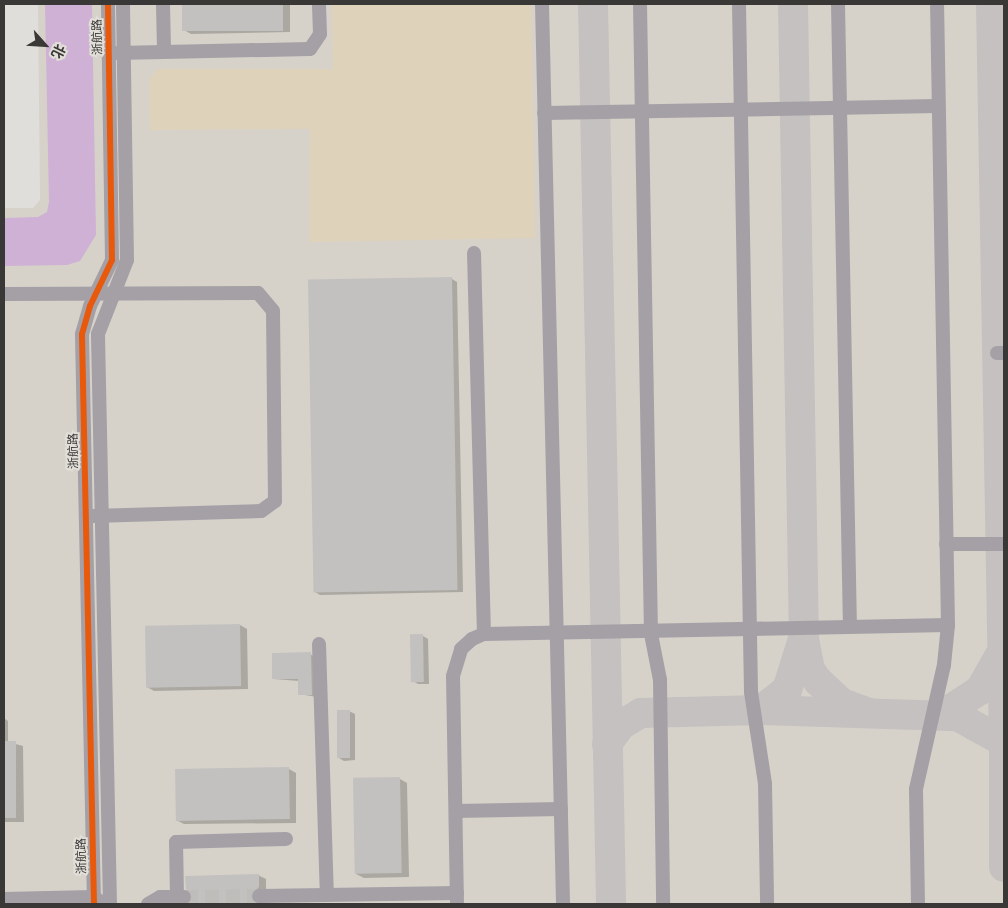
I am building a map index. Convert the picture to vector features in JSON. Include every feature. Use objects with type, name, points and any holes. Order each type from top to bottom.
[{"type":"street","name":"浙航路","points":[[94,901],[82,334],[96,294],[112,260],[108,4]]},
{"type":"street","points":[[110,904],[98,334],[128,260],[124,4]]},
{"type":"street","points":[[109,54],[164,50],[310,49],[320,34],[319,4]]},
{"type":"street","points":[[542,4],[553,595],[558,634],[563,904]]},
{"type":"street","points":[[640,4],[651,634],[660,680],[664,904]]},
{"type":"street","points":[[739,4],[751,692],[765,784],[767,904]]},
{"type":"street","points":[[838,4],[850,627]]},
{"type":"street","points":[[918,904],[916,789],[944,665],[948,625],[937,4]]},
{"type":"street","points":[[163,5],[164,50]]},
{"type":"street","points":[[544,113],[938,106]]},
{"type":"street","points":[[474,253],[484,634]]},
{"type":"street","points":[[4,294],[258,293],[273,311],[275,501],[261,511],[86,516]]},
{"type":"street","points":[[946,544],[1004,544]]},
{"type":"street","points":[[259,896],[327,895],[457,899],[453,676],[461,649],[484,634],[651,634],[948,625]]},
{"type":"street","points":[[319,644],[327,895]]},
{"type":"street","points":[[456,811],[561,809]]},
{"type":"street","points":[[148,904],[160,897],[180,897],[176,842],[286,839]]},
{"type":"street","points":[[4,899],[94,901],[106,904]]},
{"type":"shaded area","points":[[38,4],[1004,4],[1004,904],[4,904],[4,208],[33,208],[40,200]]},
{"type":"shaded area","points":[[45,4],[92,4],[96,235],[80,261],[67,265],[4,266],[4,218],[38,217],[47,212],[49,202]]},
{"type":"shaded area","points":[[332,4],[531,4],[535,238],[309,242],[310,129],[150,130],[149,79],[158,69],[333,69]]},
{"type":"building","points":[[182,4],[283,4],[283,31],[182,31]]},
{"type":"building","points":[[452,277],[457,590],[313,592],[308,280]]},
{"type":"building","points":[[240,624],[241,686],[146,688],[145,626]]},
{"type":"building","points":[[410,634],[423,634],[424,682],[411,682]]},
{"type":"building","points":[[311,652],[312,695],[298,695],[298,679],[272,679],[272,653]]},
{"type":"building","points":[[337,710],[350,710],[350,758],[337,758]]},
{"type":"building","points":[[4,741],[16,741],[16,818],[4,818]]},
{"type":"building","points":[[289,767],[290,819],[176,821],[175,769]]},
{"type":"building","points":[[400,777],[402,873],[355,874],[353,778]]},
{"type":"building","points":[[259,874],[259,887],[250,896],[257,904],[189,904],[193,897],[186,889],[185,876]]},
{"type":"taxiway","points":[[593,4],[611,904]]},
{"type":"taxiway","points":[[793,4],[804,639],[810,670],[818,681],[842,703],[867,712]]},
{"type":"taxiway","points":[[991,4],[1004,740]]},
{"type":"taxiway","points":[[761,710],[787,690],[803,639]]},
{"type":"taxiway","points":[[943,714],[980,690],[1000,655]]},
{"type":"taxiway","points":[[607,744],[621,725],[641,713],[761,710],[957,716],[1004,742]]},
{"type":"taxiway","points":[[1004,748],[1004,867]]},
{"type":"tunnel","points":[[184,897],[259,896]]},
{"type":"cycle path","points":[[94,904],[82,334],[90,306],[112,260],[108,4]]}]
